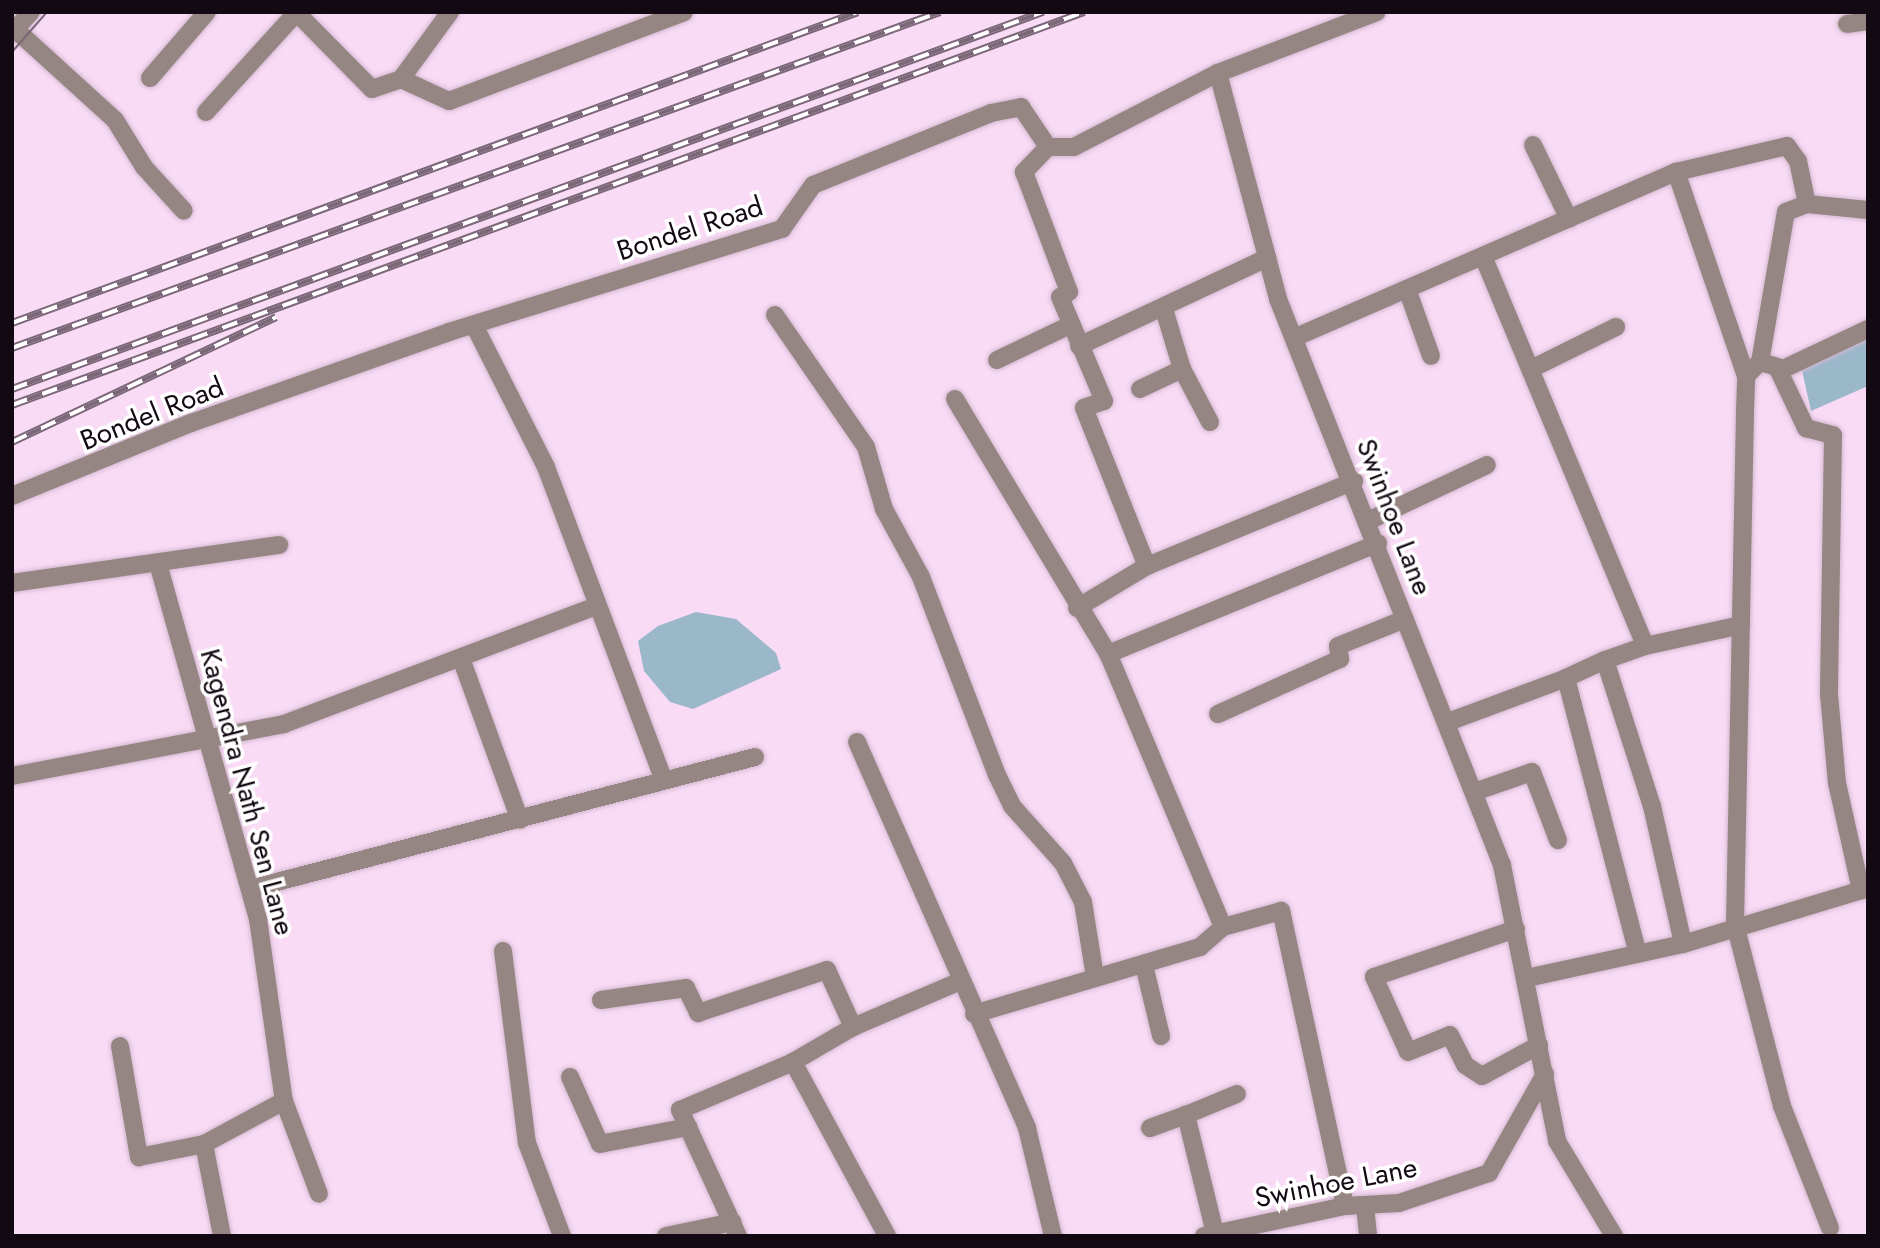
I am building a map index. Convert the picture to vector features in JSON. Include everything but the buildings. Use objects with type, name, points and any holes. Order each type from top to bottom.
[{"type":"street","points":[[31,12],[14,32],[115,120],[144,167],[184,211]]},
{"type":"street","points":[[150,78],[207,12]]},
{"type":"street","points":[[206,112],[296,13],[372,89],[401,79],[450,12]]},
{"type":"street","points":[[401,79],[449,102],[684,12]]},
{"type":"street","points":[[1147,566],[1084,408],[1104,401],[1060,297],[1069,292],[1024,172],[1048,147],[1074,147],[1218,73],[1377,12]]},
{"type":"street","points":[[1847,24],[1868,21]]},
{"type":"street","name":"Swinhoe Lane","points":[[1218,73],[1267,258],[1370,520],[1405,619],[1477,790],[1516,929],[1557,1141],[1614,1236]]},
{"type":"street","name":"Bondel Road","points":[[12,496],[191,423],[474,325],[782,229],[813,186],[991,113],[1021,107],[1048,147]]},
{"type":"street","points":[[1533,145],[1569,219]]},
{"type":"street","points":[[1296,337],[1676,172],[1787,146],[1798,161],[1807,204]]},
{"type":"street","points":[[1676,172],[1746,376],[1735,924],[1782,1106],[1830,1228]]},
{"type":"street","points":[[1746,376],[1760,362],[1786,212],[1807,204],[1868,210]]},
{"type":"street","points":[[1483,256],[1645,646]]},
{"type":"street","points":[[1079,345],[1164,309],[1267,258]]},
{"type":"street","points":[[1407,289],[1431,356]]},
{"type":"street","points":[[1164,309],[1182,369],[1210,422]]},
{"type":"street","points":[[775,315],[866,447],[884,509],[920,576],[997,775],[1083,902],[1095,977]]},
{"type":"street","points":[[474,325],[546,467],[594,607],[663,778]]},
{"type":"street","points":[[997,360],[1070,325]]},
{"type":"street","points":[[1531,369],[1616,327]]},
{"type":"street","points":[[1779,371],[1868,329]]},
{"type":"street","points":[[1527,978],[1683,944],[1735,924],[1864,889],[1837,783],[1829,694],[1833,435],[1806,428],[1779,371],[1760,362]]},
{"type":"street","points":[[1140,389],[1182,369]]},
{"type":"street","points":[[955,399],[1077,608],[1108,654],[1223,927]]},
{"type":"street","points":[[1370,520],[1487,465]]},
{"type":"street","points":[[1077,608],[1147,566],[1354,481]]},
{"type":"street","points":[[1108,654],[1378,543]]},
{"type":"street","points":[[12,583],[159,567],[279,545]]},
{"type":"street","name":"Kagendra Nath Sen Lane","points":[[159,567],[250,889],[284,1101],[319,1194]]},
{"type":"street","points":[[12,776],[208,743],[284,724],[462,661],[594,607]]},
{"type":"street","points":[[1218,714],[1340,659],[1338,646],[1405,619]]},
{"type":"street","points":[[1448,722],[1645,646],[1741,625]]},
{"type":"street","points":[[1605,660],[1652,806],[1683,944]]},
{"type":"street","points":[[462,661],[520,820]]},
{"type":"street","points":[[1566,678],[1638,954]]},
{"type":"street","points":[[857,741],[974,1014],[1027,1128],[1053,1236]]},
{"type":"street","points":[[250,889],[520,820],[663,778],[755,757]]},
{"type":"street","points":[[1477,790],[1531,772],[1558,840]]},
{"type":"street","points":[[974,1014],[1200,947],[1223,927],[1281,911],[1345,1206]]},
{"type":"street","points":[[1516,929],[1374,977],[1408,1052],[1450,1035],[1465,1065],[1482,1076],[1539,1045]]},
{"type":"street","points":[[503,951],[527,1143],[562,1236]]},
{"type":"street","points":[[1144,965],[1161,1036]]},
{"type":"street","points":[[601,1000],[686,988],[698,1013],[827,970],[853,1027]]},
{"type":"street","points":[[666,1236],[736,1229],[680,1110],[793,1062],[853,1027],[961,981]]},
{"type":"street","points":[[120,1046],[139,1157],[204,1144],[284,1101]]},
{"type":"street","points":[[793,1062],[887,1236]]},
{"type":"street","name":"Swinhoe Lane","points":[[1210,1235],[1345,1206],[1399,1203],[1489,1173],[1545,1074]]},
{"type":"street","points":[[570,1077],[600,1144],[688,1127]]},
{"type":"street","points":[[1150,1128],[1237,1094]]},
{"type":"street","points":[[1186,1115],[1210,1235]]},
{"type":"street","points":[[204,1144],[222,1236]]},
{"type":"street","points":[[1365,1206],[1368,1236]]},
{"type":"water","points":[[1868,335],[1868,386],[1811,411],[1801,366]]},
{"type":"water","points":[[696,612],[736,619],[776,653],[781,669],[693,709],[670,702],[644,671],[638,641],[658,626]]},
{"type":"tram line","points":[[12,52],[47,12]]},
{"type":"railway","points":[[12,323],[858,12]]},
{"type":"railway","points":[[12,348],[940,12]]},
{"type":"railway","points":[[12,389],[1043,12]]},
{"type":"railway","points":[[12,405],[1084,12]]},
{"type":"railway","points":[[12,442],[276,317]]}]
